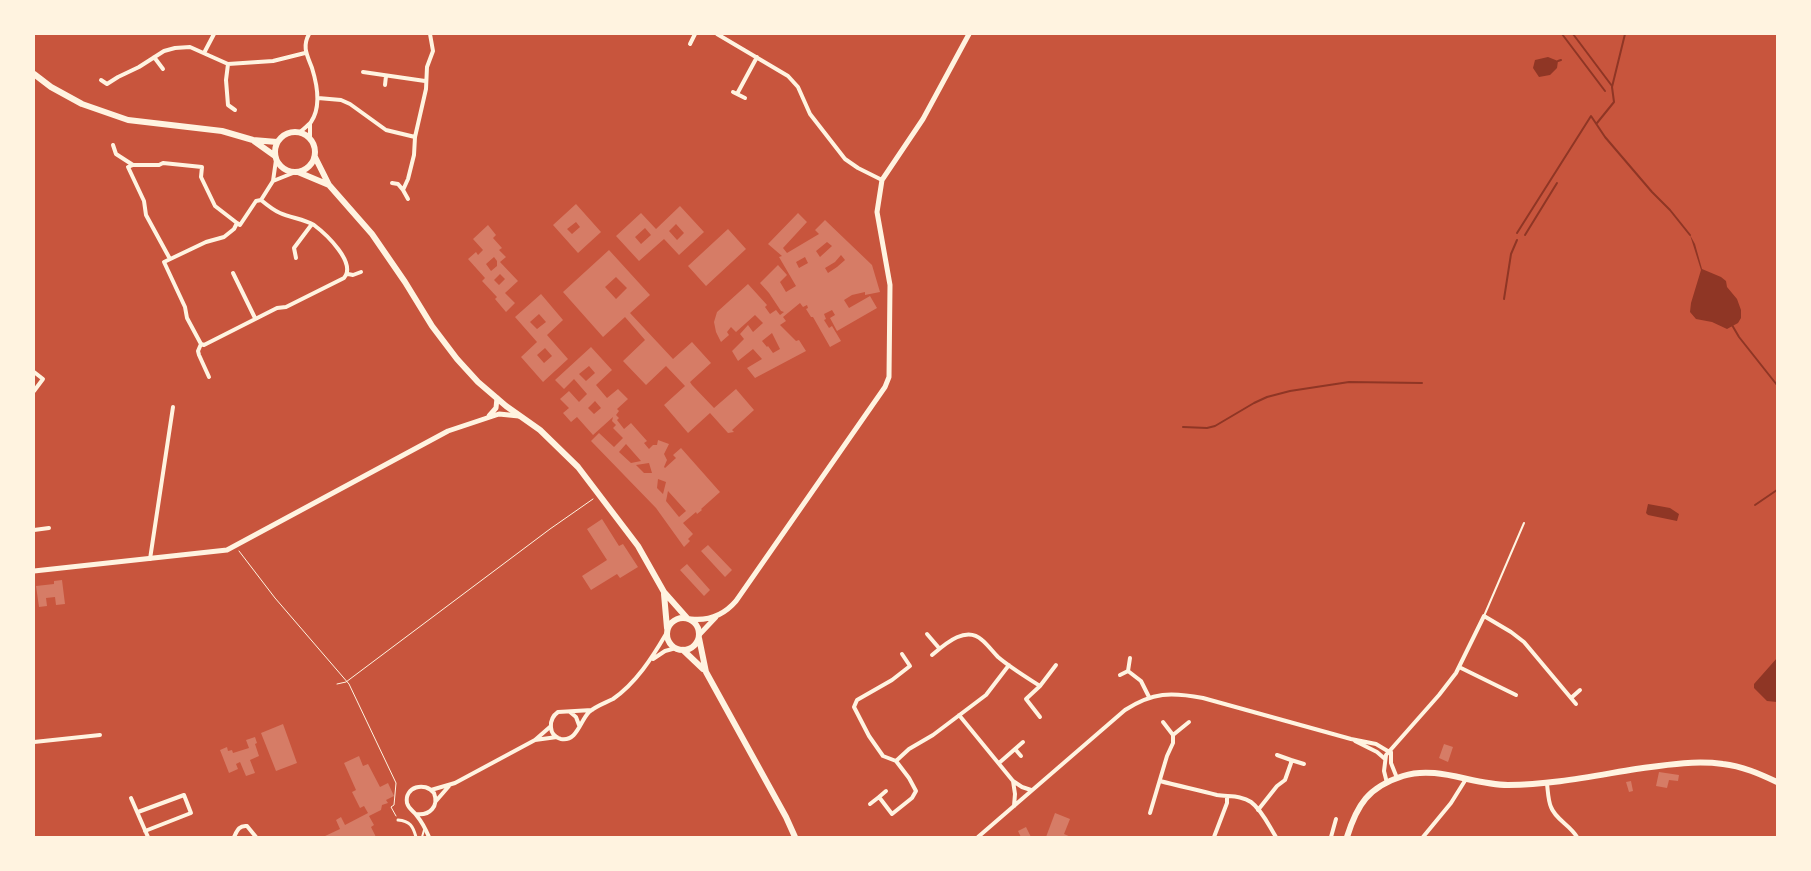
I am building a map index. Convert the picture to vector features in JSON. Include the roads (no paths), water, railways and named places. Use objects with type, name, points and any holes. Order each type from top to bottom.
[{"type":"main road","points":[[34,74],[74,100],[96,110],[128,120],[222,131],[253,140],[277,142],[287,134],[299,133],[310,139],[315,148],[314,157],[308,168],[295,173]]},
{"type":"main road","points":[[253,140],[276,158],[282,168],[329,185]]},
{"type":"main road","points":[[276,158],[277,142]]},
{"type":"main road","points":[[314,157],[329,185],[372,234],[432,326],[457,359],[478,382],[540,430],[578,467],[600,494],[638,546],[664,592],[696,624],[706,672]]},
{"type":"main road","points":[[664,592],[669,643],[683,650],[706,672],[786,817],[795,837]]},
{"type":"main road","points":[[667,631],[676,619],[689,618]]},
{"type":"main road","points":[[683,650],[692,647],[699,636]]},
{"type":"main road","points":[[1347,837],[1356,810],[1370,794],[1397,778],[1411,774],[1430,772],[1505,785],[1547,784],[1670,764],[1706,763],[1744,768],[1777,782]]},
{"type":"street","points":[[204,53],[214,34]]},
{"type":"street","points":[[309,34],[305,45],[305,53],[315,80],[318,98],[310,124],[310,139]]},
{"type":"street","points":[[403,190],[408,180],[414,155],[415,136],[426,89],[427,67],[433,51],[430,34]]},
{"type":"street","points":[[690,44],[695,34]]},
{"type":"street","points":[[717,34],[794,81],[810,114],[845,159],[882,180]]},
{"type":"street","points":[[689,618],[698,620],[728,611],[885,387],[889,377],[890,285],[878,212],[882,180],[923,119],[969,34]]},
{"type":"street","points":[[100,80],[107,84],[164,51],[175,48],[190,47],[228,64],[278,60],[305,53]]},
{"type":"street","points":[[154,57],[163,69]]},
{"type":"street","points":[[738,94],[756,57]]},
{"type":"street","points":[[228,64],[226,80],[228,105],[235,110]]},
{"type":"street","points":[[363,72],[426,82]]},
{"type":"street","points":[[385,85],[386,76]]},
{"type":"street","points":[[733,92],[745,98]]},
{"type":"street","points":[[318,98],[341,100],[350,104],[386,130],[415,136]]},
{"type":"street","points":[[299,133],[310,124]]},
{"type":"street","points":[[113,145],[116,154],[133,165]]},
{"type":"street","points":[[170,260],[146,215],[144,201],[128,167],[133,165],[160,165],[163,163],[202,167],[201,178],[215,206],[240,225],[256,201],[261,200],[273,182],[276,158]]},
{"type":"street","points":[[273,182],[295,173]]},
{"type":"street","points":[[392,182],[398,184],[408,199]]},
{"type":"street","points":[[201,344],[204,345],[277,308],[286,307],[344,278],[348,274],[348,269],[342,255],[327,236],[312,224],[280,213],[261,200]]},
{"type":"street","points":[[201,344],[187,318],[185,307],[164,262],[206,242],[224,238],[237,223]]},
{"type":"street","points":[[296,258],[294,248],[312,224]]},
{"type":"street","points":[[348,274],[353,275],[361,272]]},
{"type":"street","points":[[233,273],[255,318]]},
{"type":"street","points":[[201,344],[198,351],[209,377]]},
{"type":"street","points":[[34,372],[43,379],[34,391]]},
{"type":"street","points":[[489,416],[496,408],[497,398]]},
{"type":"street","points":[[150,558],[172,407]]},
{"type":"street","points":[[34,571],[222,551],[236,546],[448,431],[489,416],[505,414],[523,418]]},
{"type":"street","points":[[34,530],[49,528]]},
{"type":"street","points":[[699,636],[716,616]]},
{"type":"street","points":[[1387,783],[1384,771],[1385,759],[1389,752],[1442,692],[1459,667],[1484,616],[1524,642],[1576,704]]},
{"type":"street","points":[[535,740],[572,737],[577,732],[579,725],[592,710],[613,698],[630,684],[651,660],[667,631]]},
{"type":"street","points":[[927,634],[939,648]]},
{"type":"street","points":[[932,655],[947,642],[968,634],[981,638],[999,658],[1040,686]]},
{"type":"street","points":[[651,660],[665,651],[676,648]]},
{"type":"street","points":[[879,797],[892,814],[912,798],[916,791],[896,761],[883,756],[869,736],[854,707],[857,700],[892,680],[910,666],[902,654]]},
{"type":"street","points":[[1128,671],[1130,658]]},
{"type":"street","points":[[896,761],[909,749],[933,735],[986,695],[1009,665]]},
{"type":"street","points":[[1040,717],[1026,699],[1040,686],[1056,665]]},
{"type":"street","points":[[1459,667],[1516,695]]},
{"type":"street","points":[[1120,675],[1128,671]]},
{"type":"street","points":[[1128,671],[1141,681],[1149,697]]},
{"type":"street","points":[[1571,698],[1580,690]]},
{"type":"street","points":[[978,837],[1125,710],[1138,701],[1168,694],[1202,698],[1351,739],[1376,744],[1389,752],[1397,778]]},
{"type":"street","points":[[431,790],[448,786],[535,740],[550,726],[555,714],[562,711],[592,710]]},
{"type":"street","points":[[570,712],[576,717],[579,725]]},
{"type":"street","points":[[960,715],[1013,781],[1031,790]]},
{"type":"street","points":[[1150,813],[1173,743],[1173,734],[1163,722]]},
{"type":"street","points":[[1173,734],[1189,722]]},
{"type":"street","points":[[550,726],[552,732],[557,737]]},
{"type":"street","points":[[34,742],[100,735]]},
{"type":"street","points":[[1351,739],[1377,752],[1385,759]]},
{"type":"street","points":[[999,762],[1023,742]]},
{"type":"street","points":[[1015,749],[1021,756]]},
{"type":"street","points":[[1278,755],[1304,764]]},
{"type":"street","points":[[1258,810],[1276,786],[1285,780],[1291,760]]},
{"type":"street","points":[[1423,837],[1450,804],[1466,779]]},
{"type":"street","points":[[1013,781],[1014,806]]},
{"type":"street","points":[[1160,781],[1245,799],[1251,802],[1258,810],[1276,837]]},
{"type":"street","points":[[1547,784],[1551,808],[1556,816],[1570,826],[1577,837]]},
{"type":"street","points":[[429,837],[416,814],[408,805],[408,793],[419,786],[423,786],[431,790],[436,801]]},
{"type":"street","points":[[416,814],[424,815],[430,812],[448,786]]},
{"type":"street","points":[[870,804],[886,791]]},
{"type":"street","points":[[138,812],[184,795],[191,813],[145,831]]},
{"type":"street","points":[[1214,837],[1228,803],[1227,796]]},
{"type":"street","points":[[131,798],[148,837]]},
{"type":"street","points":[[1331,837],[1336,819]]},
{"type":"street","points":[[398,820],[408,821],[413,826],[416,837]]},
{"type":"street","points":[[234,837],[238,829],[247,826],[256,837]]},
{"type":"lane","points":[[1484,616],[1524,523]]},
{"type":"lane","points":[[422,837],[425,828]]},
{"type":"waterway","points":[[1562,34],[1605,91]]},
{"type":"waterway","points":[[1573,34],[1612,86]]},
{"type":"waterway","points":[[1597,123],[1614,102],[1612,87],[1625,34]]},
{"type":"waterway","points":[[1517,233],[1591,116],[1605,137],[1690,235]]},
{"type":"waterway","points":[[1525,235],[1557,183]]},
{"type":"waterway","points":[[1504,299],[1511,254],[1517,240]]},
{"type":"waterway","points":[[1732,325],[1739,337],[1777,385]]},
{"type":"waterway","points":[[1183,427],[1207,428],[1215,426],[1254,403],[1267,397],[1290,391],[1349,382],[1422,383]]},
{"type":"waterway","points":[[1755,505],[1777,490]]}]
